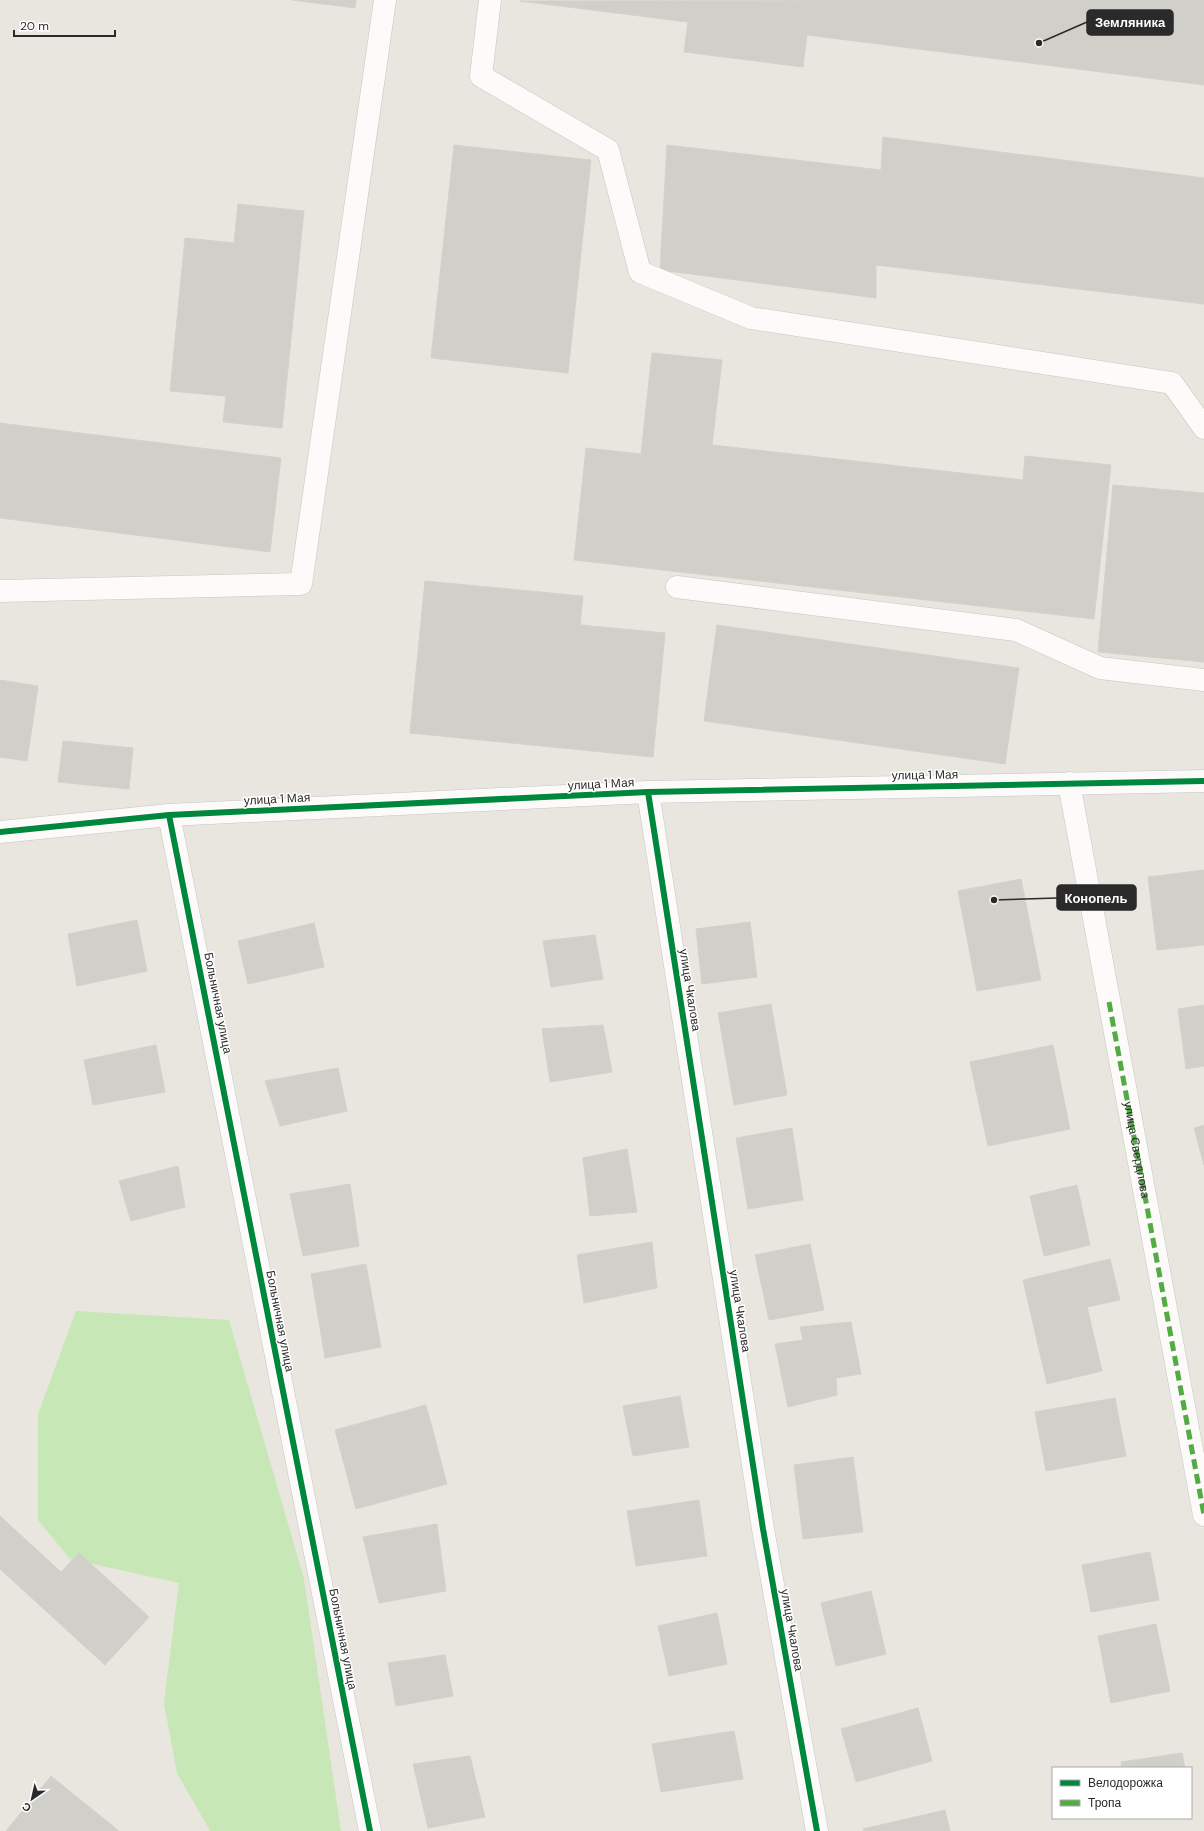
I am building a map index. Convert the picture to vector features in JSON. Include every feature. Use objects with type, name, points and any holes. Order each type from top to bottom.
[{"type":"street","points":[[0,591],[301,584],[385,0]]},
{"type":"street","points":[[490,0],[481,76],[608,150],[640,272],[751,318],[1172,383],[1204,428]]},
{"type":"street","points":[[677,587],[1016,630],[1100,668],[1204,680]]},
{"type":"street","name":"улица 1 Мая","points":[[0,832],[169,815],[648,792],[1204,780]]},
{"type":"street","name":"улица Свердлова","points":[[1069,783],[1204,1515]]},
{"type":"street","name":"улица Чкалова","points":[[648,792],[762,1521],[817,1831]]},
{"type":"street","name":"Больничная улица","points":[[169,815],[370,1831]]},
{"type":"green space","points":[[76,1311],[229,1320],[304,1579],[341,1831],[210,1831],[177,1773],[164,1703],[179,1583],[70,1559],[38,1520],[38,1414]]},
{"type":"building","points":[[292,0],[356,0],[355,8]]},
{"type":"building","points":[[1204,0],[1204,85],[807,35],[803,67],[684,52],[688,22],[520,1]]},
{"type":"building","points":[[883,137],[1204,178],[1204,304],[876,265],[876,298],[660,270],[667,145],[881,170]]},
{"type":"building","points":[[454,145],[591,160],[568,373],[431,358]]},
{"type":"building","points":[[238,204],[304,211],[282,428],[223,422],[226,396],[170,391],[185,238],[234,243]]},
{"type":"building","points":[[652,353],[722,360],[712,445],[1023,480],[1025,456],[1111,465],[1094,619],[574,560],[586,448],[641,454]]},
{"type":"building","points":[[0,423],[281,458],[270,552],[0,518]]},
{"type":"building","points":[[1113,485],[1204,493],[1204,662],[1098,652]]},
{"type":"building","points":[[425,581],[583,596],[580,625],[665,633],[653,757],[410,733]]},
{"type":"building","points":[[717,625],[1019,668],[1005,764],[704,721]]},
{"type":"building","points":[[0,680],[38,686],[27,761],[0,757]]},
{"type":"building","points":[[63,741],[133,748],[129,789],[58,782]]},
{"type":"building","points":[[1204,870],[1204,945],[1157,950],[1148,877]]},
{"type":"building","points":[[1021,879],[1041,980],[977,991],[958,891]]},
{"type":"building","points":[[137,920],[147,971],[77,986],[68,934]]},
{"type":"building","points":[[750,922],[757,977],[702,984],[696,929]]},
{"type":"building","points":[[314,923],[324,967],[248,984],[238,941]]},
{"type":"building","points":[[595,935],[603,979],[551,987],[543,941]]},
{"type":"building","points":[[771,1004],[787,1095],[734,1105],[718,1013]]},
{"type":"building","points":[[1204,1005],[1204,1066],[1186,1069],[1178,1009]]},
{"type":"building","points":[[603,1025],[612,1072],[550,1082],[542,1029]]},
{"type":"building","points":[[156,1045],[165,1092],[93,1105],[84,1060]]},
{"type":"building","points":[[1053,1045],[1070,1129],[988,1146],[970,1062]]},
{"type":"building","points":[[338,1068],[347,1111],[280,1126],[265,1081]]},
{"type":"building","points":[[1204,1125],[1204,1165],[1194,1128]]},
{"type":"building","points":[[792,1128],[803,1200],[748,1209],[736,1138]]},
{"type":"building","points":[[627,1149],[637,1212],[590,1216],[583,1158]]},
{"type":"building","points":[[178,1166],[185,1207],[131,1221],[119,1181]]},
{"type":"building","points":[[350,1184],[359,1246],[303,1256],[290,1194]]},
{"type":"building","points":[[1077,1185],[1090,1245],[1044,1256],[1030,1196]]},
{"type":"building","points":[[652,1242],[657,1288],[584,1303],[577,1255]]},
{"type":"building","points":[[810,1244],[824,1310],[769,1320],[755,1255]]},
{"type":"building","points":[[1110,1259],[1120,1300],[1087,1307],[1102,1371],[1047,1384],[1023,1280]]},
{"type":"building","points":[[366,1264],[381,1347],[325,1358],[311,1274]]},
{"type":"building","points":[[851,1322],[861,1374],[836,1378],[837,1395],[788,1407],[775,1344],[803,1340],[800,1327]]},
{"type":"building","points":[[680,1396],[689,1447],[633,1456],[623,1406]]},
{"type":"building","points":[[1115,1398],[1126,1456],[1046,1471],[1035,1412]]},
{"type":"building","points":[[426,1405],[447,1484],[356,1509],[335,1430]]},
{"type":"building","points":[[853,1457],[863,1532],[803,1539],[794,1465]]},
{"type":"building","points":[[699,1500],[707,1556],[636,1566],[627,1511]]},
{"type":"building","points":[[0,1516],[61,1572],[79,1553],[149,1617],[105,1665],[0,1569]]},
{"type":"building","points":[[437,1524],[446,1591],[379,1603],[363,1537]]},
{"type":"building","points":[[1150,1552],[1159,1600],[1091,1612],[1082,1565]]},
{"type":"building","points":[[871,1591],[886,1654],[836,1666],[821,1603]]},
{"type":"building","points":[[717,1613],[727,1664],[669,1676],[658,1626]]},
{"type":"building","points":[[1156,1624],[1170,1691],[1111,1703],[1098,1636]]},
{"type":"building","points":[[445,1655],[453,1696],[396,1706],[388,1663]]},
{"type":"building","points":[[918,1708],[932,1761],[856,1782],[841,1729]]},
{"type":"building","points":[[734,1731],[743,1779],[661,1792],[652,1744]]},
{"type":"building","points":[[1182,1753],[1185,1767],[1122,1767],[1121,1762]]},
{"type":"building","points":[[470,1756],[485,1817],[428,1828],[413,1764]]},
{"type":"building","points":[[51,1776],[119,1831],[6,1831]]},
{"type":"building","points":[[945,1810],[950,1831],[864,1831],[863,1829]]},
{"type":"marked path","points":[[1109,1002],[1204,1515]]},
{"type":"cycle path","points":[[0,832],[169,815],[648,792],[1204,781]]},
{"type":"cycle path","points":[[648,792],[763,1529],[817,1831]]},
{"type":"cycle path","points":[[169,815],[370,1831]]},
{"type":"place","name":"Земляника","points":[[1039,43]]},
{"type":"place","name":"Конопель","points":[[994,900]]}]
